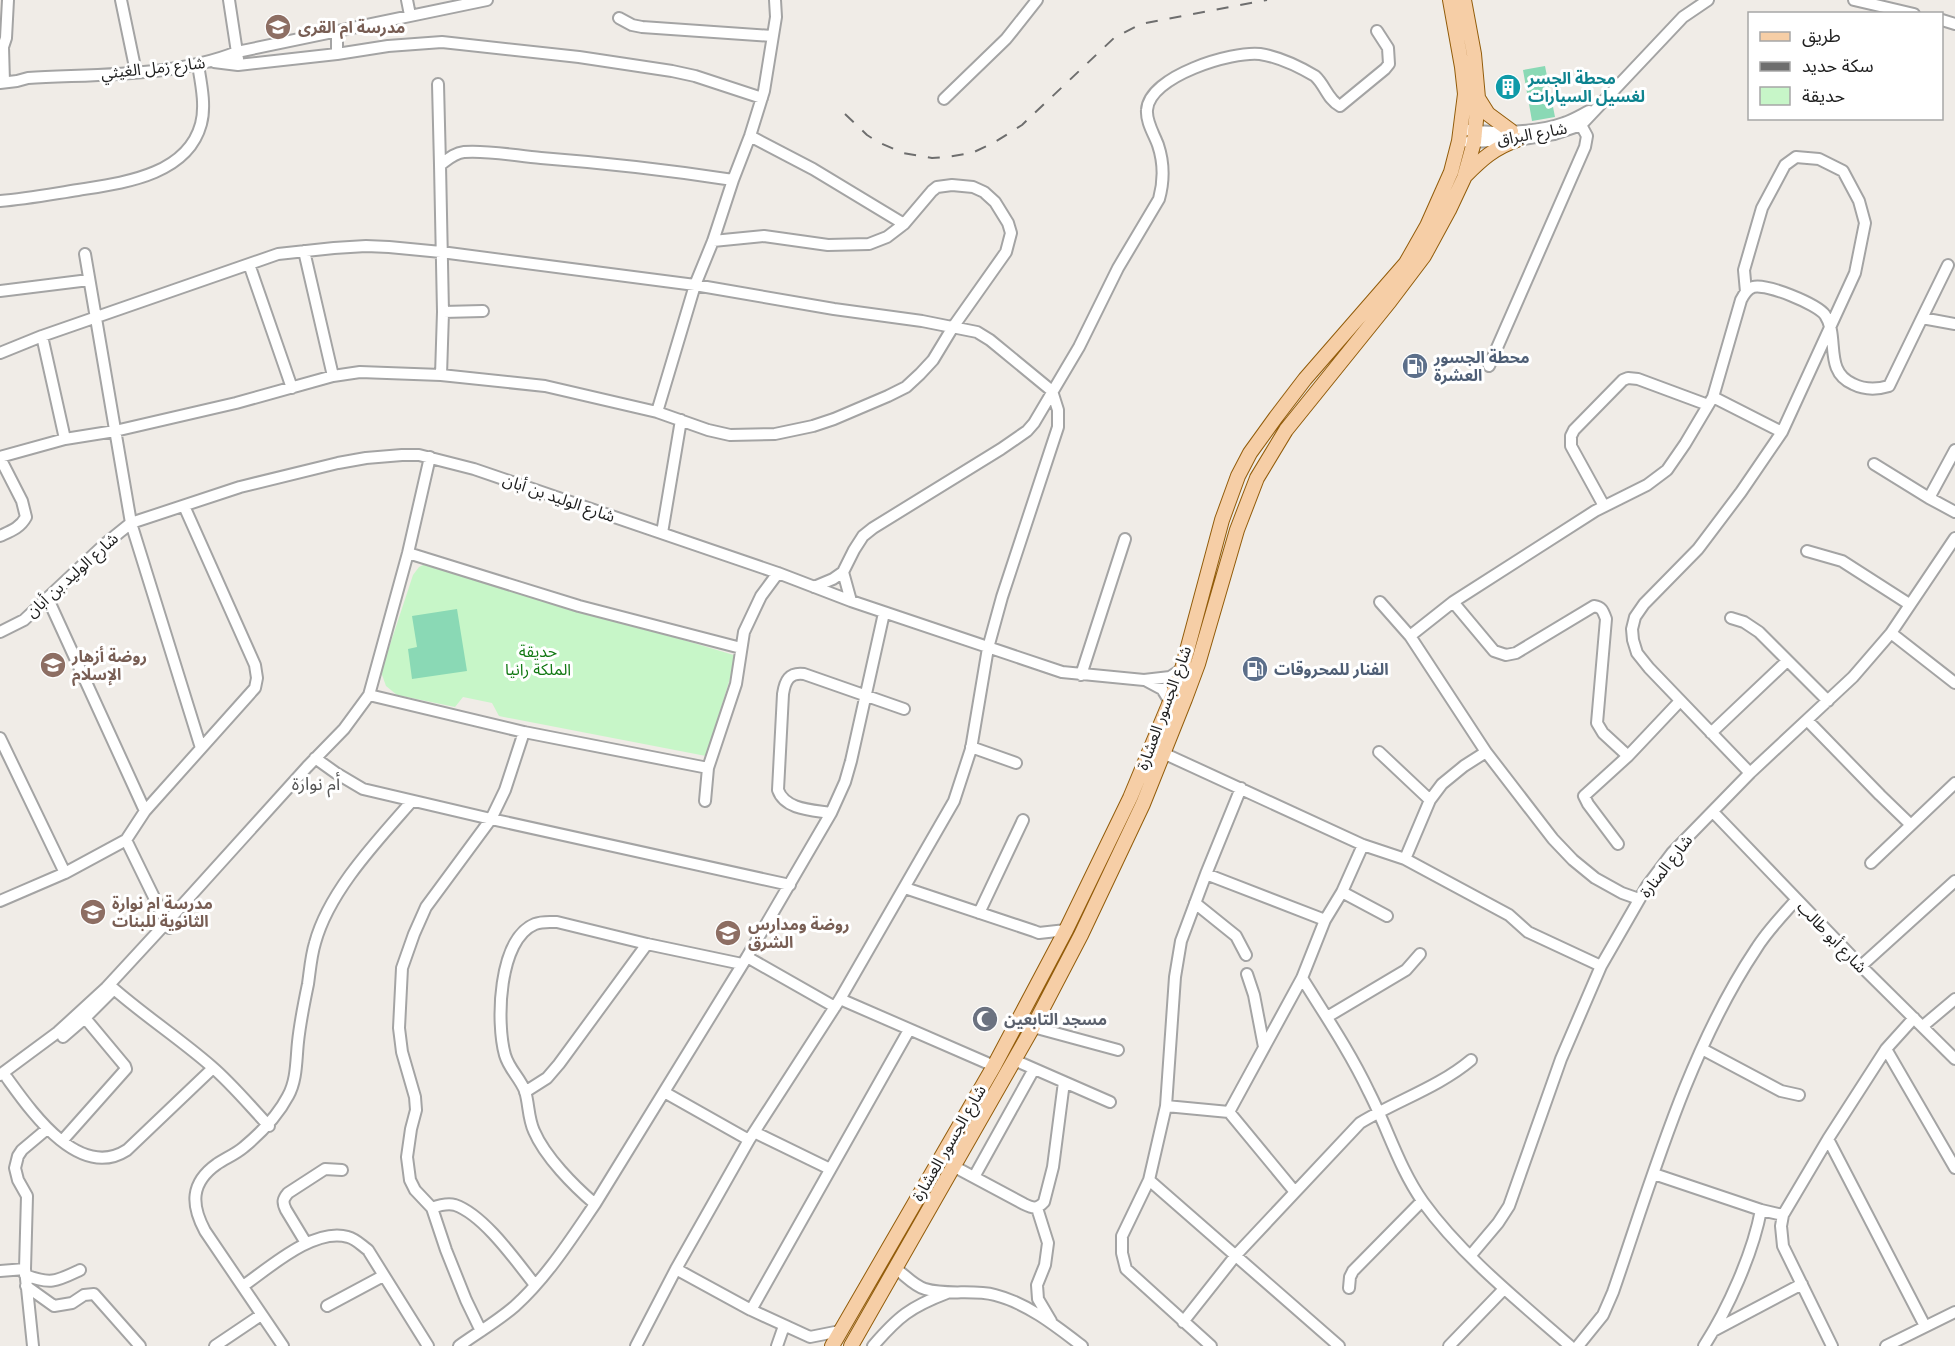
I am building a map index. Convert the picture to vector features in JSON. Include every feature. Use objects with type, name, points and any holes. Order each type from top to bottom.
[{"type":"main road","name":"شارع الجسور العشارة","points":[[851,1346],[1033,1027],[1081,935],[1136,801],[1182,669],[1222,520],[1242,468],[1250,453],[1305,380],[1406,263],[1439,200],[1451,172],[1460,135],[1464,84],[1450,0]]},
{"type":"main road","name":"شارع الجسور العشارة","points":[[831,1346],[994,1066],[1163,753],[1195,672],[1237,530],[1257,478],[1286,430],[1397,293],[1424,256],[1449,210],[1464,178],[1475,136],[1478,98],[1474,54],[1464,0]]},
{"type":"main road","points":[[1464,178],[1482,160],[1514,135],[1488,114],[1478,98]]},
{"type":"street","points":[[5,79],[9,47],[6,38],[8,0]]},
{"type":"street","points":[[121,0],[136,72]]},
{"type":"street","points":[[229,0],[238,65]]},
{"type":"street","points":[[407,0],[410,15]]},
{"type":"street","name":"شارع زمل الغيثي","points":[[5,79],[21,75],[28,78],[136,72],[198,65],[214,62],[237,52],[487,0]]},
{"type":"street","points":[[657,412],[695,285],[713,241],[762,98],[776,17],[775,0]]},
{"type":"street","points":[[944,99],[1006,39],[1037,0]]},
{"type":"street","name":"شارع البراق","points":[[1460,135],[1554,134],[1581,124],[1683,17],[1708,0]]},
{"type":"street","points":[[1854,0],[1905,12]]},
{"type":"street","points":[[619,18],[642,27],[772,36]]},
{"type":"street","points":[[337,31],[337,54]]},
{"type":"street","points":[[814,587],[834,579],[843,572],[863,536],[873,528],[1027,431],[1043,410],[1079,347],[1118,268],[1159,199],[1163,186],[1163,169],[1159,147],[1148,120],[1147,110],[1149,100],[1158,90],[1180,75],[1212,61],[1245,54],[1258,54],[1276,57],[1304,69],[1320,80],[1333,102],[1340,106],[1389,64],[1388,48],[1377,31]]},
{"type":"street","points":[[214,62],[238,65],[388,46],[442,42],[672,71],[695,76],[762,98]]},
{"type":"street","points":[[0,201],[121,183],[156,172],[181,156],[202,123],[198,65]]},
{"type":"street","points":[[438,84],[443,312],[441,375]]},
{"type":"street","name":"شارع البراق","points":[[1514,135],[1564,123],[1598,107]]},
{"type":"street","points":[[1489,366],[1585,147],[1587,136],[1581,124]]},
{"type":"street","points":[[750,136],[904,224]]},
{"type":"street","points":[[440,165],[454,155],[465,152],[645,167],[733,180]]},
{"type":"street","points":[[1746,292],[1744,270],[1762,208],[1785,165],[1796,157],[1819,159],[1843,171],[1859,201],[1865,223],[1854,273],[1810,374],[1782,432],[1741,492],[1698,549],[1644,604],[1635,616],[1632,629],[1637,653],[1648,668],[1750,773]]},
{"type":"street","points":[[0,536],[16,529],[26,518],[22,501],[0,458],[65,439],[115,431],[333,376],[360,372],[441,375],[545,386],[657,412],[730,435],[756,436],[798,430],[834,419],[906,387],[933,360],[953,327],[1006,252],[1011,233],[1008,223],[995,202],[984,192],[974,186],[952,185],[937,187],[904,224],[887,237],[870,244],[828,245],[764,236],[713,241]]},
{"type":"street","points":[[0,353],[42,336],[278,254],[366,246],[441,252],[695,285],[977,332],[1052,391],[1058,410],[1058,427],[988,648],[971,747],[954,801],[837,1003],[752,1136],[676,1269],[636,1346]]},
{"type":"street","points":[[304,251],[333,376]]},
{"type":"street","points":[[85,254],[131,523],[201,748]]},
{"type":"street","points":[[249,264],[292,388]]},
{"type":"street","points":[[1410,636],[1453,602],[1604,506],[1647,485],[1667,470],[1710,401],[1741,300],[1746,292],[1760,286],[1776,290],[1816,308],[1825,315],[1830,327],[1836,368],[1841,377],[1857,387],[1872,390],[1889,386],[1948,265]]},
{"type":"street","points":[[0,291],[89,280]]},
{"type":"street","points":[[443,312],[483,311]]},
{"type":"street","points":[[1922,318],[1955,324]]},
{"type":"street","points":[[42,336],[65,439]]},
{"type":"street","points":[[1604,506],[1571,446],[1571,436],[1578,425],[1623,380],[1638,379],[1710,401],[1782,432]]},
{"type":"street","points":[[662,533],[681,420]]},
{"type":"street","points":[[1929,498],[1955,450]]},
{"type":"street","name":"شارع الوليد بن أبان","points":[[0,632],[16,625],[48,599],[105,544],[131,523],[240,487],[338,463],[393,455],[430,457],[474,469],[778,573],[884,613],[1062,672],[1144,680],[1170,677],[1182,669]]},
{"type":"street","points":[[2,1078],[85,1018],[114,989],[315,758],[344,729],[369,695],[408,553],[430,457]]},
{"type":"street","points":[[1874,464],[1955,512]]},
{"type":"street","points":[[0,901],[66,873],[126,840],[145,812],[252,693],[257,684],[257,672],[184,506]]},
{"type":"street","name":"شارع المنارة","points":[[1471,1255],[1509,1206],[1561,1059],[1602,966],[1647,886],[1672,853],[1750,773],[1853,677],[1891,633],[1955,538]]},
{"type":"street","points":[[1081,675],[1125,539]]},
{"type":"street","points":[[1807,551],[1842,561],[1909,604]]},
{"type":"street","points":[[408,553],[579,606],[741,648]]},
{"type":"street","points":[[843,572],[851,601]]},
{"type":"street","points":[[705,801],[708,768],[736,684],[744,632],[761,596],[778,573]]},
{"type":"street","points":[[48,599],[145,812]]},
{"type":"street","points":[[1380,602],[1410,636],[1486,752],[1524,805],[1573,860],[1595,878],[1609,887],[1639,899]]},
{"type":"street","points":[[1453,602],[1494,651],[1506,655],[1516,653],[1584,611],[1599,606],[1606,619],[1598,723],[1603,733],[1628,756]]},
{"type":"street","points":[[459,1346],[515,1306],[535,1285],[595,1204],[790,885],[831,813],[845,782],[884,613]]},
{"type":"street","points":[[1731,618],[1751,626],[1828,701]]},
{"type":"street","points":[[1891,633],[1955,682]]},
{"type":"street","points":[[1711,733],[1788,661]]},
{"type":"street","points":[[831,813],[797,807],[781,797],[778,790],[783,694],[785,683],[790,675],[804,674],[904,709]]},
{"type":"street","points":[[1144,680],[1162,689],[1170,702]]},
{"type":"street","points":[[369,695],[524,732],[708,768]]},
{"type":"street","points":[[1618,844],[1584,796],[1628,756],[1680,701]]},
{"type":"street","points":[[1808,721],[1910,824]]},
{"type":"street","points":[[481,1331],[446,1250],[432,1208],[415,1190],[410,1180],[408,1168],[410,1138],[416,1110],[415,1097],[402,1052],[399,1028],[402,968],[426,907],[491,819],[505,790],[524,732]]},
{"type":"street","points":[[0,738],[66,873]]},
{"type":"street","points":[[971,747],[1016,763]]},
{"type":"street","points":[[1379,752],[1430,800]]},
{"type":"street","points":[[1405,859],[1430,800],[1442,784],[1486,752]]},
{"type":"street","points":[[1163,753],[1363,845],[1405,859],[1509,915],[1528,932],[1602,966]]},
{"type":"street","points":[[315,758],[336,774],[363,789],[790,885]]},
{"type":"street","points":[[1871,863],[1955,783]]},
{"type":"street","points":[[1210,1346],[1126,1269],[1122,1253],[1122,1236],[1149,1180],[1166,1106],[1175,977],[1181,941],[1241,788]]},
{"type":"street","points":[[283,1346],[205,1232],[197,1217],[196,1191],[199,1183],[216,1165],[242,1149],[269,1126],[288,1095],[294,1082],[298,1038],[315,944],[327,910],[362,858],[412,801]]},
{"type":"street","name":"شارع أبو طالب","points":[[1713,812],[1796,900],[1955,1059]]},
{"type":"street","points":[[979,913],[1023,820]]},
{"type":"street","points":[[126,840],[168,926]]},
{"type":"street","points":[[1229,1112],[1302,978],[1325,920],[1342,892],[1363,845]]},
{"type":"street","points":[[1206,874],[1325,920]]},
{"type":"street","points":[[1861,966],[1955,881]]},
{"type":"street","points":[[905,888],[1039,933],[1066,930]]},
{"type":"street","points":[[1342,892],[1387,916]]},
{"type":"street","points":[[1578,1346],[1603,1315],[1681,1098],[1702,1049],[1728,996],[1755,949],[1796,900]]},
{"type":"street","points":[[1195,903],[1236,936],[1246,955]]},
{"type":"street","points":[[595,1204],[570,1182],[534,1132],[525,1092],[507,1062],[502,1044],[500,1022],[502,982],[515,944],[533,924],[544,921],[557,922],[647,944],[745,961],[837,1003],[994,1066]]},
{"type":"street","points":[[2,1078],[58,1032],[168,926]]},
{"type":"street","points":[[525,1092],[547,1078],[559,1064],[647,944]]},
{"type":"street","points":[[1327,1017],[1406,970],[1420,954]]},
{"type":"street","points":[[1248,974],[1264,1047]]},
{"type":"street","points":[[1302,978],[1363,1079],[1403,1170],[1422,1201],[1438,1222],[1504,1288],[1570,1346]]},
{"type":"street","points":[[114,989],[136,1009],[213,1068],[269,1126]]},
{"type":"street","points":[[1923,1026],[1955,999]]},
{"type":"street","points":[[62,1141],[126,1069],[85,1018]]},
{"type":"street","points":[[1832,1346],[1783,1246],[1781,1226],[1783,1215],[1886,1048],[1914,1018]]},
{"type":"street","points":[[1033,1027],[1118,1050]]},
{"type":"street","points":[[751,1310],[909,1030]]},
{"type":"street","points":[[1886,1048],[1955,1168]]},
{"type":"street","points":[[1702,1049],[1780,1090],[1799,1095]]},
{"type":"street","points":[[1014,1060],[1110,1102]]},
{"type":"street","points":[[1183,1323],[1236,1255],[1360,1124],[1378,1112],[1458,1071],[1471,1060]]},
{"type":"street","points":[[2,1078],[47,1129],[62,1141],[84,1155],[110,1158],[127,1150],[213,1068]]},
{"type":"street","points":[[974,1177],[1034,1069]]},
{"type":"street","points":[[1037,1208],[1044,1202],[1053,1167],[1064,1082]]},
{"type":"street","points":[[664,1092],[752,1136],[830,1169]]},
{"type":"street","points":[[1166,1106],[1229,1112],[1295,1192]]},
{"type":"street","points":[[33,1346],[26,1277],[27,1196],[18,1180],[15,1168],[22,1150],[47,1129]]},
{"type":"street","points":[[1828,1139],[1925,1326]]},
{"type":"street","points":[[953,1166],[1024,1204],[1037,1208]]},
{"type":"street","points":[[306,1243],[283,1204],[284,1198],[325,1169],[342,1170]]},
{"type":"street","points":[[1654,1174],[1761,1210],[1783,1215]]},
{"type":"street","points":[[1149,1180],[1339,1346]]},
{"type":"street","points":[[1349,1288],[1353,1271],[1422,1201]]},
{"type":"street","points":[[432,1208],[444,1204],[469,1212],[486,1226],[535,1285]]},
{"type":"street","points":[[1037,1208],[1048,1244],[1045,1265],[1037,1285],[1038,1299],[1044,1312],[1055,1326]]},
{"type":"street","points":[[1704,1346],[1746,1260],[1756,1236],[1761,1210]]},
{"type":"street","points":[[243,1286],[306,1243],[318,1238],[347,1237],[357,1241],[368,1250],[428,1346]]},
{"type":"street","points":[[895,1268],[910,1281],[925,1289],[995,1295],[1016,1302],[1082,1346]]},
{"type":"street","points":[[676,1269],[811,1342],[840,1331]]},
{"type":"street","points":[[0,1271],[42,1282],[58,1280],[80,1270]]},
{"type":"street","points":[[327,1306],[383,1276]]},
{"type":"street","points":[[26,1277],[54,1306],[72,1303],[84,1295],[94,1294],[140,1346]]},
{"type":"street","points":[[1713,1331],[1802,1284]]},
{"type":"street","points":[[1449,1346],[1504,1288]]},
{"type":"street","points":[[873,1346],[891,1324],[909,1309],[950,1292]]},
{"type":"street","points":[[1886,1346],[1955,1312]]},
{"type":"street","points":[[215,1346],[261,1315]]},
{"type":"street","points":[[777,1346],[784,1326]]},
{"type":"green space","points":[[1545,66],[1555,117],[1532,121],[1523,70]]},
{"type":"green space","name":"حديقة الملكة رانيا","points":[[427,563],[737,656],[706,756],[499,716],[492,703],[463,697],[455,707],[397,695],[386,686],[381,672],[413,575],[419,567]]},
{"type":"green space","points":[[457,609],[467,671],[412,679],[408,649],[417,647],[412,616]]},
{"type":"railway","points":[[845,114],[867,135],[903,153],[932,158],[972,153],[1022,125],[1114,38],[1141,24],[1267,0]]},
{"type":"place","name":"مدرسة ام القرى","points":[[278,27]]},
{"type":"place","name":"محطة الجسر لغسيل السيارات","points":[[1508,87]]},
{"type":"place","name":"محطة الجسور العشرة","points":[[1415,366]]},
{"type":"place","name":"روضة أزهار الإسلام","points":[[53,665]]},
{"type":"place","name":"الفنار للمحروقات","points":[[1255,669]]},
{"type":"place","name":"مدرسة ام نوارة الثانوية للبنات","points":[[93,912]]},
{"type":"place","name":"روضة ومدارس الشرق","points":[[728,933]]},
{"type":"place","name":"مسجد التابعين","points":[[985,1019]]},
{"type":"district","name":"أم نوارة","points":[[316,783]]}]
